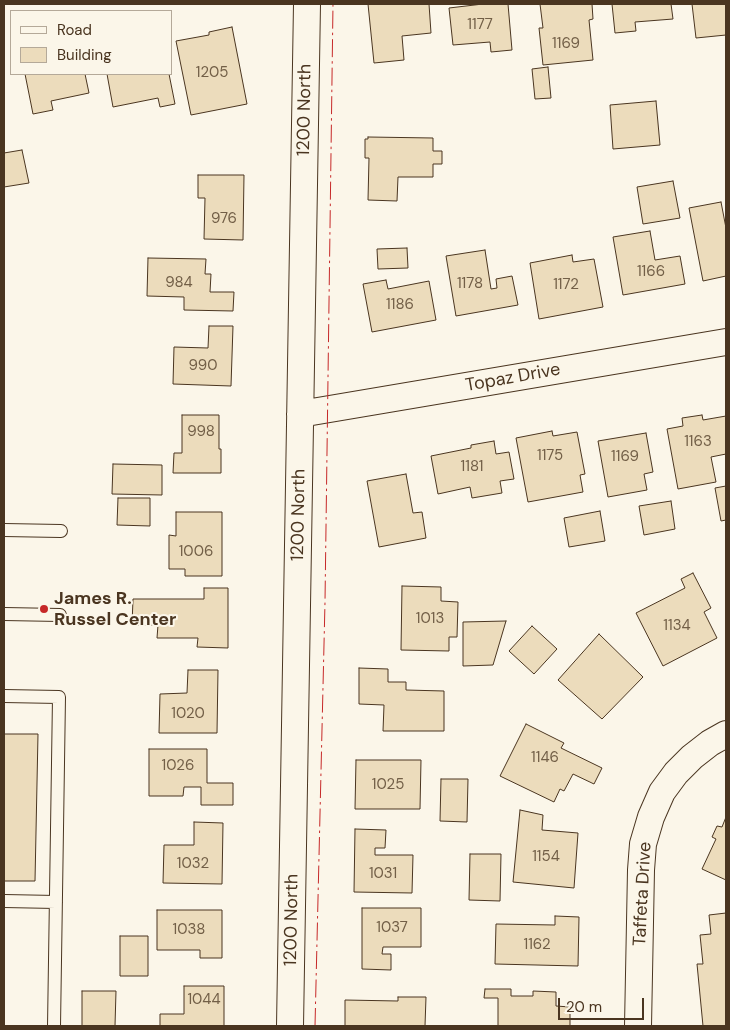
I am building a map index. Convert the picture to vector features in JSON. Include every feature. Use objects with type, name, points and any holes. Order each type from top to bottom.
[{"type":"street","name":"1200 North","points":[[290,1026],[307,4]]},
{"type":"street","name":"Topaz Drive","points":[[300,414],[726,342]]},
{"type":"street","name":"Taffeta Drive","points":[[638,1026],[641,870],[643,844],[651,817],[662,792],[676,773],[704,747],[726,734]]},
{"type":"lane","points":[[4,530],[61,531]]},
{"type":"lane","points":[[4,614],[60,615]]},
{"type":"lane","points":[[4,696],[59,697],[54,1026]]},
{"type":"lane","points":[[4,901],[56,902]]},
{"type":"building","points":[[368,4],[429,4],[431,33],[402,36],[404,60],[374,63]]},
{"type":"building","points":[[483,4],[508,4],[512,50],[491,52],[490,42],[453,45],[449,8]]},
{"type":"building","points":[[540,4],[592,4],[593,19],[589,20],[593,60],[543,65],[539,28],[543,28]]},
{"type":"building","points":[[612,4],[671,4],[673,19],[635,22],[636,31],[615,33]]},
{"type":"building","points":[[692,4],[726,4],[726,35],[696,38]]},
{"type":"building","points":[[232,27],[247,104],[191,115],[176,41],[209,35],[209,32]]},
{"type":"building","points":[[548,67],[551,98],[535,99],[532,69]]},
{"type":"building","points":[[25,75],[85,75],[89,93],[51,101],[53,110],[33,114]]},
{"type":"building","points":[[107,75],[169,75],[175,104],[160,107],[158,98],[113,107]]},
{"type":"building","points":[[656,101],[660,145],[613,149],[610,105]]},
{"type":"building","points":[[368,137],[433,138],[433,151],[442,151],[442,164],[433,164],[433,177],[398,177],[397,201],[368,200],[369,158],[365,158],[365,139],[368,139]]},
{"type":"building","points":[[22,150],[29,183],[4,187],[4,153]]},
{"type":"building","points":[[198,175],[244,175],[243,240],[204,239],[205,198],[198,198]]},
{"type":"building","points":[[673,181],[680,218],[643,224],[637,187]]},
{"type":"building","points":[[721,202],[726,228],[726,276],[703,281],[689,208]]},
{"type":"building","points":[[650,231],[655,260],[680,256],[685,284],[623,295],[613,237]]},
{"type":"building","points":[[407,248],[408,268],[378,269],[377,249]]},
{"type":"building","points":[[485,250],[491,289],[497,288],[496,279],[512,276],[518,305],[456,316],[446,256]]},
{"type":"building","points":[[572,255],[573,262],[594,259],[603,307],[539,319],[530,263]]},
{"type":"building","points":[[148,258],[206,259],[205,274],[211,274],[210,292],[234,292],[233,311],[184,310],[184,297],[147,296]]},
{"type":"building","points":[[386,280],[388,289],[429,281],[436,320],[372,332],[363,284]]},
{"type":"building","points":[[209,326],[233,326],[231,386],[173,384],[174,347],[208,348]]},
{"type":"building","points":[[182,415],[219,415],[221,473],[173,473],[174,453],[182,453]]},
{"type":"building","points":[[702,415],[703,420],[726,416],[726,454],[711,457],[716,482],[678,489],[667,429],[683,426],[682,418]]},
{"type":"building","points":[[552,431],[553,436],[577,432],[585,474],[580,475],[583,492],[528,502],[516,438]]},
{"type":"building","points":[[646,433],[653,472],[644,474],[647,490],[608,497],[598,441]]},
{"type":"building","points":[[494,441],[496,454],[509,452],[514,479],[500,481],[502,493],[472,498],[470,487],[438,494],[431,456]]},
{"type":"building","points":[[113,464],[162,465],[162,495],[112,494]]},
{"type":"building","points":[[406,474],[413,513],[422,512],[426,538],[379,547],[367,481]]},
{"type":"building","points":[[726,486],[726,520],[721,521],[715,488]]},
{"type":"building","points":[[118,498],[150,498],[150,526],[117,525]]},
{"type":"building","points":[[671,501],[675,529],[644,535],[639,506]]},
{"type":"building","points":[[600,511],[605,541],[569,547],[564,518]]},
{"type":"building","points":[[176,512],[222,512],[222,576],[185,576],[185,569],[169,569],[169,535],[176,536]]},
{"type":"building","points":[[693,573],[711,608],[704,612],[717,638],[663,666],[636,613],[685,588],[681,579]]},
{"type":"building","points":[[402,586],[441,587],[441,601],[458,602],[457,637],[449,637],[449,651],[401,650]]},
{"type":"building","points":[[204,588],[228,588],[228,648],[197,647],[198,638],[157,638],[158,625],[132,625],[133,599],[204,599]]},
{"type":"building","points":[[506,621],[493,665],[463,666],[463,622]]},
{"type":"building","points":[[532,626],[557,649],[534,674],[509,651]]},
{"type":"building","points":[[599,634],[643,677],[602,719],[558,680]]},
{"type":"building","points":[[359,668],[388,669],[388,682],[406,682],[406,690],[444,691],[444,731],[383,731],[384,705],[359,704]]},
{"type":"building","points":[[188,670],[218,670],[217,733],[159,733],[160,694],[187,693]]},
{"type":"building","points":[[526,724],[564,743],[561,748],[602,768],[594,784],[573,774],[564,791],[560,789],[554,802],[500,776]]},
{"type":"building","points":[[4,734],[38,734],[35,881],[4,881]]},
{"type":"building","points":[[149,749],[207,749],[207,783],[233,783],[233,805],[201,805],[201,787],[184,787],[183,796],[149,796]]},
{"type":"building","points":[[356,760],[421,760],[420,809],[355,809]]},
{"type":"building","points":[[441,779],[468,779],[467,822],[440,821]]},
{"type":"building","points":[[520,810],[543,815],[542,830],[578,833],[574,888],[513,882]]},
{"type":"building","points":[[726,817],[726,880],[702,869],[716,839],[712,837],[717,826],[722,827]]},
{"type":"building","points":[[194,822],[223,823],[222,884],[163,883],[164,845],[194,845]]},
{"type":"building","points":[[355,829],[386,830],[385,848],[375,848],[375,855],[413,855],[412,893],[354,892]]},
{"type":"building","points":[[470,854],[501,854],[500,901],[469,900]]},
{"type":"building","points":[[362,908],[421,908],[421,947],[383,947],[382,954],[391,954],[391,970],[362,969]]},
{"type":"building","points":[[157,910],[222,910],[222,958],[200,958],[200,950],[157,950]]},
{"type":"building","points":[[726,913],[726,1026],[703,1026],[697,964],[703,964],[700,935],[711,934],[709,915]]},
{"type":"building","points":[[555,916],[579,917],[578,966],[495,964],[496,924],[555,925]]},
{"type":"building","points":[[120,936],[148,936],[148,976],[120,976]]},
{"type":"building","points":[[184,986],[224,986],[224,1026],[160,1026],[160,1014],[184,1014]]},
{"type":"building","points":[[485,989],[511,989],[511,996],[533,996],[533,991],[556,992],[556,1006],[570,1007],[570,1026],[498,1026],[498,998],[484,998]]},
{"type":"building","points":[[82,991],[116,991],[115,1026],[82,1026]]},
{"type":"building","points":[[398,997],[426,997],[425,1026],[345,1026],[345,1000],[398,1001]]},
{"type":"power","points":[[315,1026],[325,602],[333,4]]},
{"type":"place","name":"James R. Russel Center","points":[[44,609]]}]
